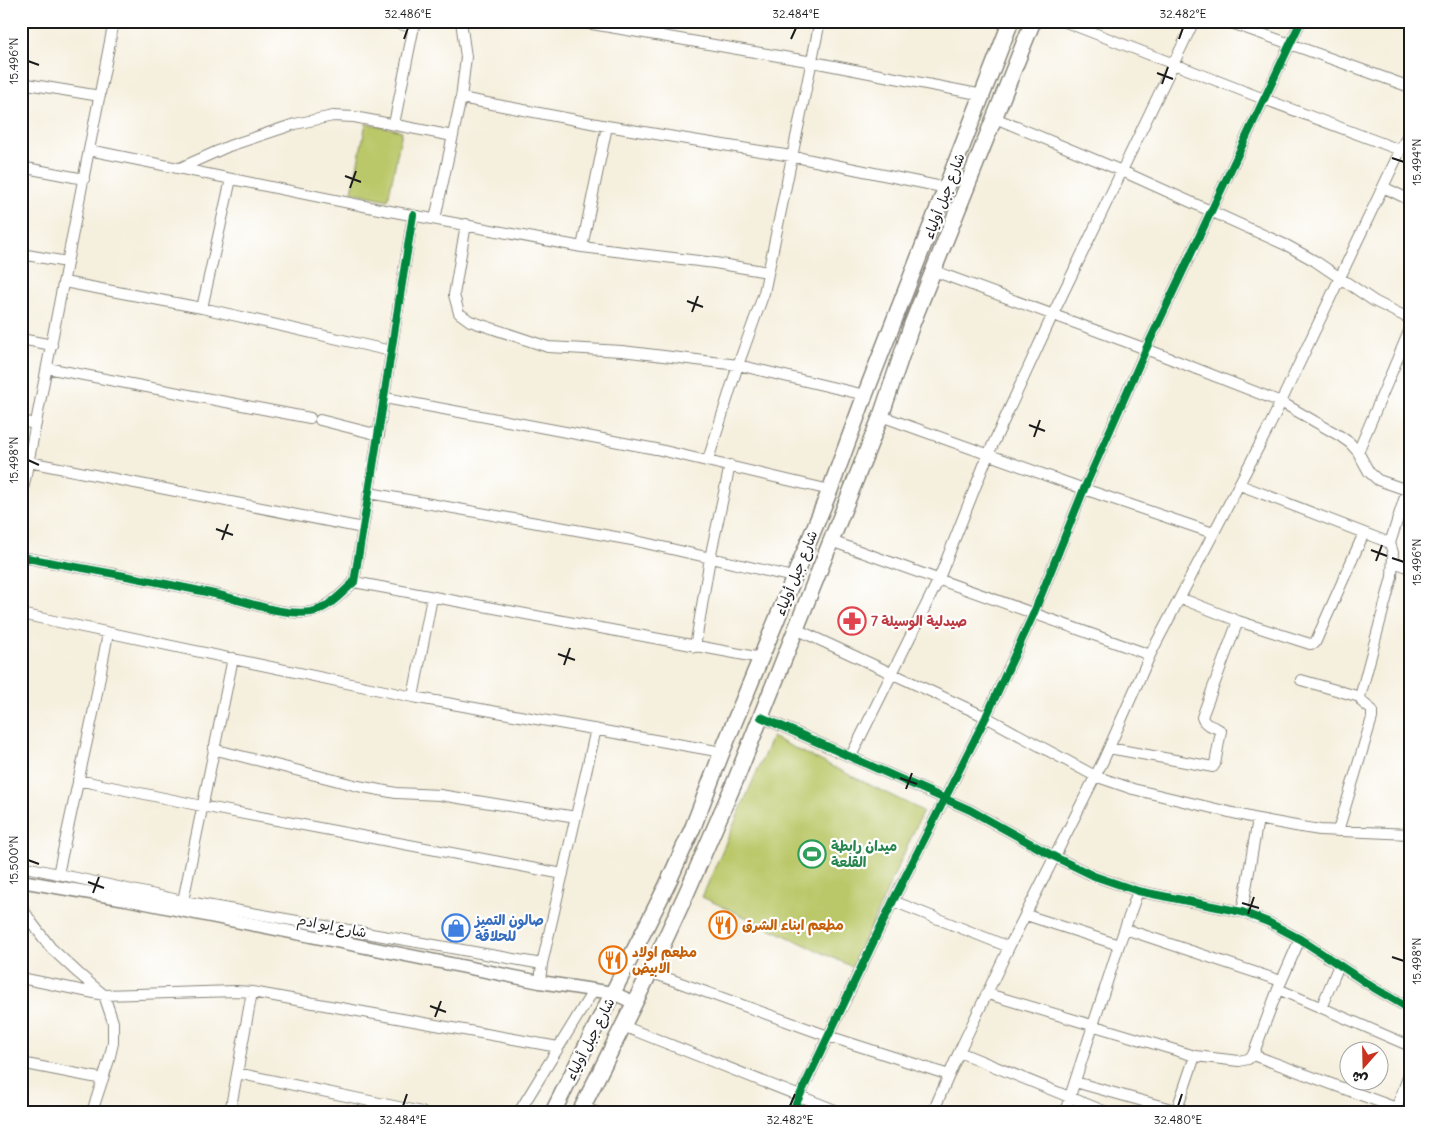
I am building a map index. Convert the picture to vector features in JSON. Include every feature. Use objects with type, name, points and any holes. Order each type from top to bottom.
[{"type":"main road","name":"شارع جبل أولياء","points":[[553,1112],[667,885],[693,828],[722,752],[830,490],[865,395],[1011,21]]},
{"type":"main road","name":"شارع جبل أولياء","points":[[586,1110],[714,831],[881,416],[912,324],[1033,21]]},
{"type":"street","points":[[21,500],[114,21]]},
{"type":"street","points":[[385,21],[414,24],[394,124]]},
{"type":"street","points":[[436,219],[462,98],[466,57],[460,21]]},
{"type":"street","points":[[576,21],[813,62],[982,95]]},
{"type":"street","points":[[708,460],[738,365],[764,293],[820,21]]},
{"type":"street","points":[[1063,21],[1400,150]]},
{"type":"street","points":[[851,756],[938,580],[988,454],[1194,21]]},
{"type":"street","points":[[1226,21],[1410,87]]},
{"type":"street","points":[[792,1112],[893,901],[986,717],[1033,615],[1084,489],[1146,349],[1300,21]]},
{"type":"street","points":[[21,83],[100,96]]},
{"type":"street","points":[[462,98],[608,126],[791,156],[947,188]]},
{"type":"street","points":[[180,168],[228,146],[312,119],[333,116],[354,117],[453,136]]},
{"type":"street","points":[[995,118],[1122,171],[1288,246],[1374,301],[1410,319]]},
{"type":"street","points":[[582,247],[608,126]]},
{"type":"street","points":[[933,1112],[1009,947],[1109,748],[1150,655],[1213,532],[1240,485],[1410,130]]},
{"type":"street","points":[[89,150],[582,247],[715,263],[768,272]]},
{"type":"street","points":[[21,167],[84,179]]},
{"type":"street","points":[[202,308],[231,179]]},
{"type":"street","points":[[1383,187],[1410,200]]},
{"type":"street","points":[[21,557],[219,595],[288,613],[313,612],[326,606],[354,582],[413,215]]},
{"type":"street","points":[[466,224],[454,294],[459,313],[470,321],[548,347],[622,351],[738,365],[865,395]]},
{"type":"street","points":[[21,254],[67,262]]},
{"type":"street","points":[[934,271],[1146,349],[1281,402],[1340,436],[1358,452],[1369,472],[1378,480],[1409,488],[1390,543],[1394,562],[1360,696],[1362,702],[1372,710],[1372,718],[1338,831]]},
{"type":"street","points":[[64,282],[202,308],[391,351]]},
{"type":"street","points":[[1358,452],[1410,328]]},
{"type":"street","points":[[21,339],[52,345]]},
{"type":"street","points":[[47,368],[315,419],[379,435]]},
{"type":"street","points":[[385,398],[646,447],[730,465],[830,490]]},
{"type":"street","points":[[881,416],[1084,489],[1213,532]]},
{"type":"street","points":[[21,421],[36,424]]},
{"type":"street","points":[[29,462],[363,528]]},
{"type":"street","points":[[695,647],[710,558],[730,465]]},
{"type":"street","points":[[1240,485],[1390,543]]},
{"type":"street","points":[[369,493],[632,540],[794,577]]},
{"type":"street","points":[[1180,598],[1238,621],[1310,644],[1315,643],[1364,533]]},
{"type":"street","points":[[831,542],[1150,655]]},
{"type":"street","points":[[1394,562],[1410,568]]},
{"type":"street","points":[[354,582],[620,630],[695,647],[761,658]]},
{"type":"street","points":[[413,697],[432,597]]},
{"type":"street","points":[[21,614],[413,697],[722,752]]},
{"type":"street","points":[[1109,748],[1210,768],[1213,767],[1221,731],[1207,725],[1202,716],[1238,621]]},
{"type":"street","points":[[796,629],[986,717],[1095,776],[1133,789],[1258,819],[1301,827],[1338,831],[1410,834]]},
{"type":"street","points":[[58,874],[94,709],[108,633]]},
{"type":"street","points":[[183,901],[233,658]]},
{"type":"street","points":[[1301,680],[1360,696]]},
{"type":"street","points":[[761,716],[970,810],[1055,857],[1094,876],[1138,891],[1242,912],[1268,922],[1300,939],[1410,1008]]},
{"type":"street","points":[[540,982],[542,964],[562,874],[596,730]]},
{"type":"street","points":[[213,748],[358,786],[396,792],[440,795],[576,817]]},
{"type":"street","points":[[78,780],[202,806],[562,874]]},
{"type":"street","points":[[1242,912],[1258,819]]},
{"type":"street","points":[[21,866],[183,901],[542,964]]},
{"type":"street","name":"شارع ابو ادم","points":[[21,881],[126,899],[540,982],[613,993],[635,1003]]},
{"type":"street","points":[[1065,1112],[1138,891]]},
{"type":"street","points":[[893,901],[1009,947]]},
{"type":"street","points":[[21,906],[51,948],[104,995],[113,1022],[112,1043],[103,1080],[92,1112]]},
{"type":"street","points":[[1026,915],[1119,945]]},
{"type":"street","points":[[1126,929],[1280,985],[1321,1008],[1410,1046]]},
{"type":"street","points":[[988,994],[1195,1056],[1239,1061],[1248,1059],[1253,1055],[1300,939]]},
{"type":"street","points":[[1321,1008],[1339,965]]},
{"type":"street","points":[[650,972],[828,1036],[949,1075]]},
{"type":"street","points":[[21,978],[104,995],[252,992],[558,1047]]},
{"type":"street","points":[[520,1112],[593,991]]},
{"type":"street","points":[[230,1112],[252,992]]},
{"type":"street","points":[[623,1026],[840,1112]]},
{"type":"street","points":[[959,1052],[1106,1112]]},
{"type":"street","points":[[1253,1055],[1399,1111],[1410,1072]]},
{"type":"street","points":[[1075,1082],[1178,1111],[1195,1056]]},
{"type":"street","points":[[21,1063],[103,1080]]},
{"type":"street","points":[[237,1073],[422,1112]]},
{"type":"green space","points":[[366,123],[402,131],[388,200],[352,192]]},
{"type":"green space","name":"ميدان رابطة القلعة","points":[[772,737],[923,811],[853,967],[702,897]]},
{"type":"cycle path","points":[[792,1112],[893,901],[986,717],[1033,615],[1084,489],[1146,349],[1301,21]]},
{"type":"cycle path","points":[[21,557],[170,584],[288,612],[311,612],[323,608],[340,596],[354,582],[413,215]]},
{"type":"cycle path","points":[[761,717],[970,810],[1055,857],[1094,876],[1138,891],[1242,912],[1268,922],[1300,939],[1374,988],[1410,1009]]},
{"type":"place","name":"صيدلية الوسيلة 7","points":[[852,621]]},
{"type":"place","name":"ميدان رابطة القلعة","points":[[812,854]]},
{"type":"place","name":"مطعم ابناء الشرق","points":[[723,925]]},
{"type":"place","name":"صالون التميز للحلاقة","points":[[456,928]]},
{"type":"place","name":"مطعم اولاد الابيض","points":[[613,960]]}]
